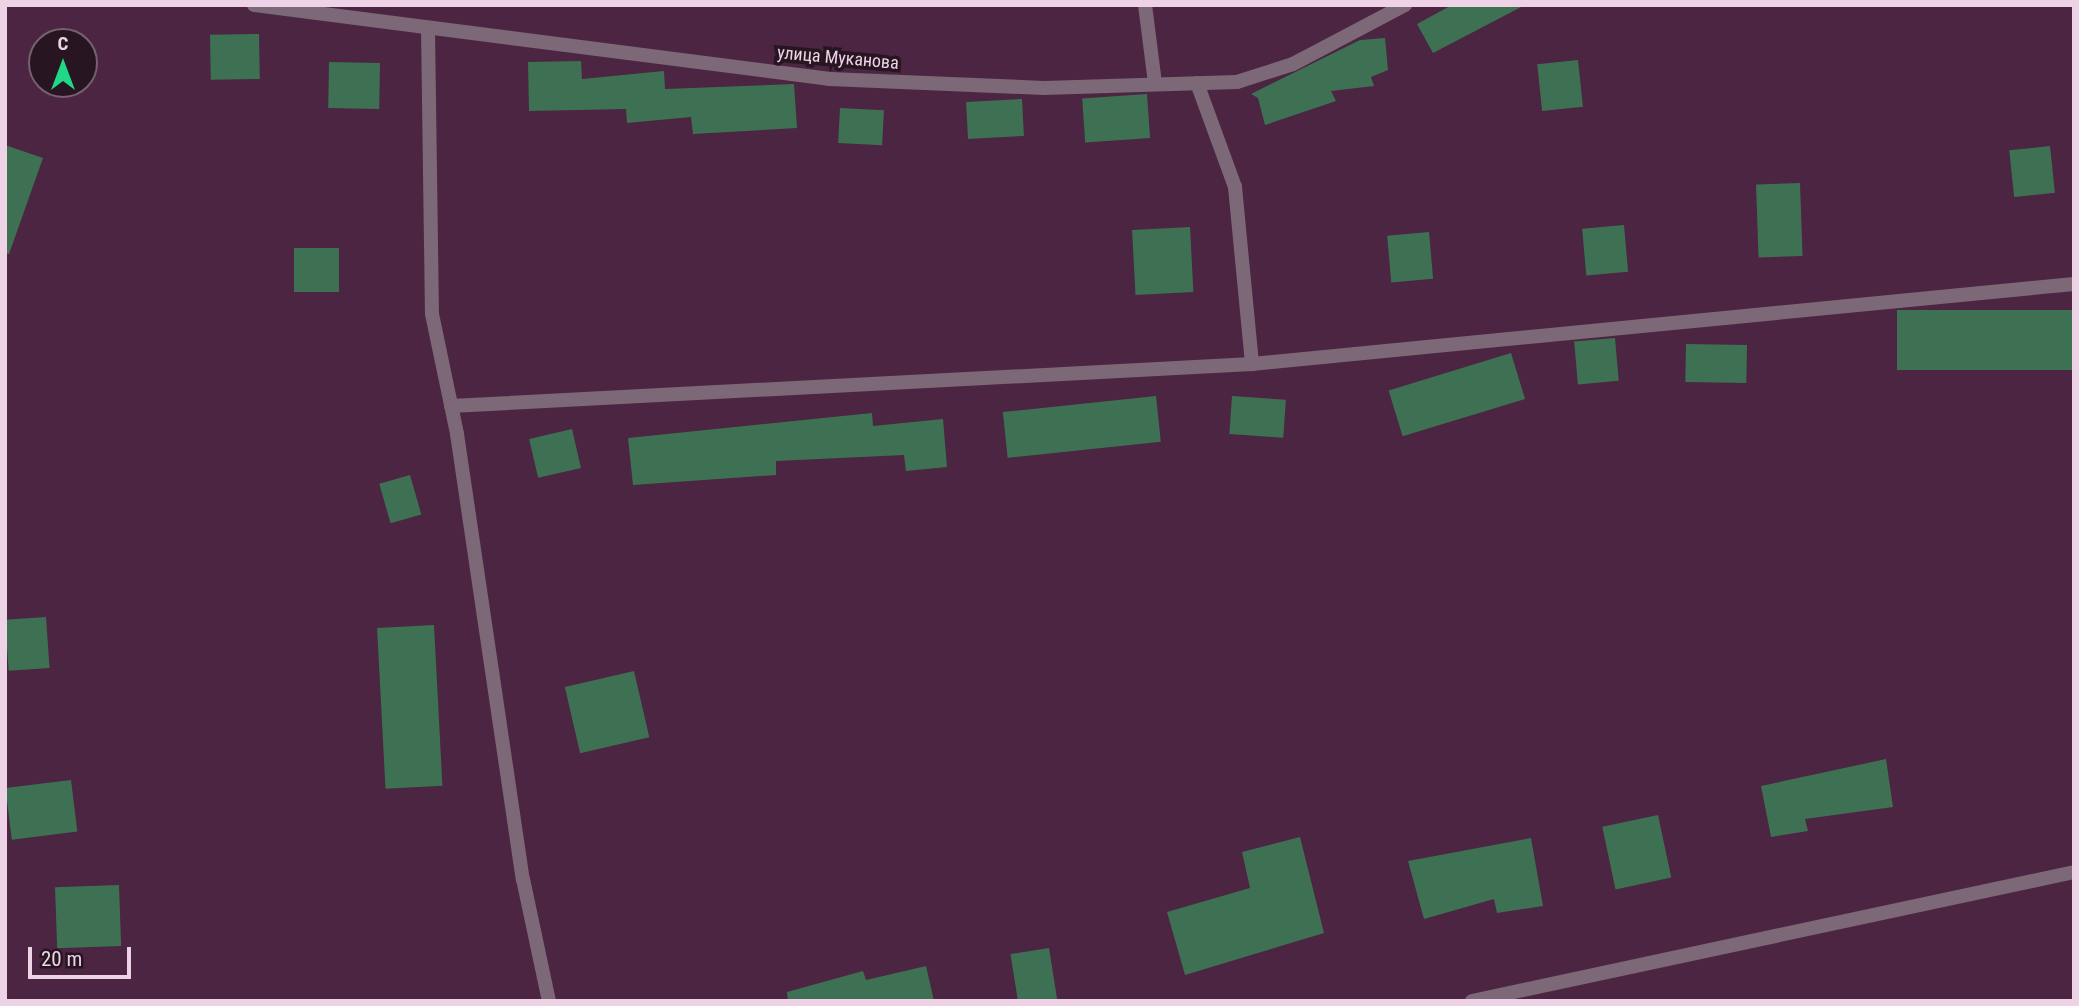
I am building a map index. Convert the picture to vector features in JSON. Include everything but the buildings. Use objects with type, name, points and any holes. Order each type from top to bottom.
[{"type":"street","name":"улица Муканова","points":[[254,5],[830,79],[1044,88],[1237,82],[1293,64],[1405,5]]},
{"type":"street","points":[[1145,5],[1155,83]]},
{"type":"street","points":[[428,29],[427,258],[523,879],[550,1001]]},
{"type":"street","points":[[1197,83],[1235,187],[1252,364]]},
{"type":"street","points":[[452,406],[1252,364],[2074,285]]},
{"type":"street","points":[[1472,1001],[2074,872]]}]
